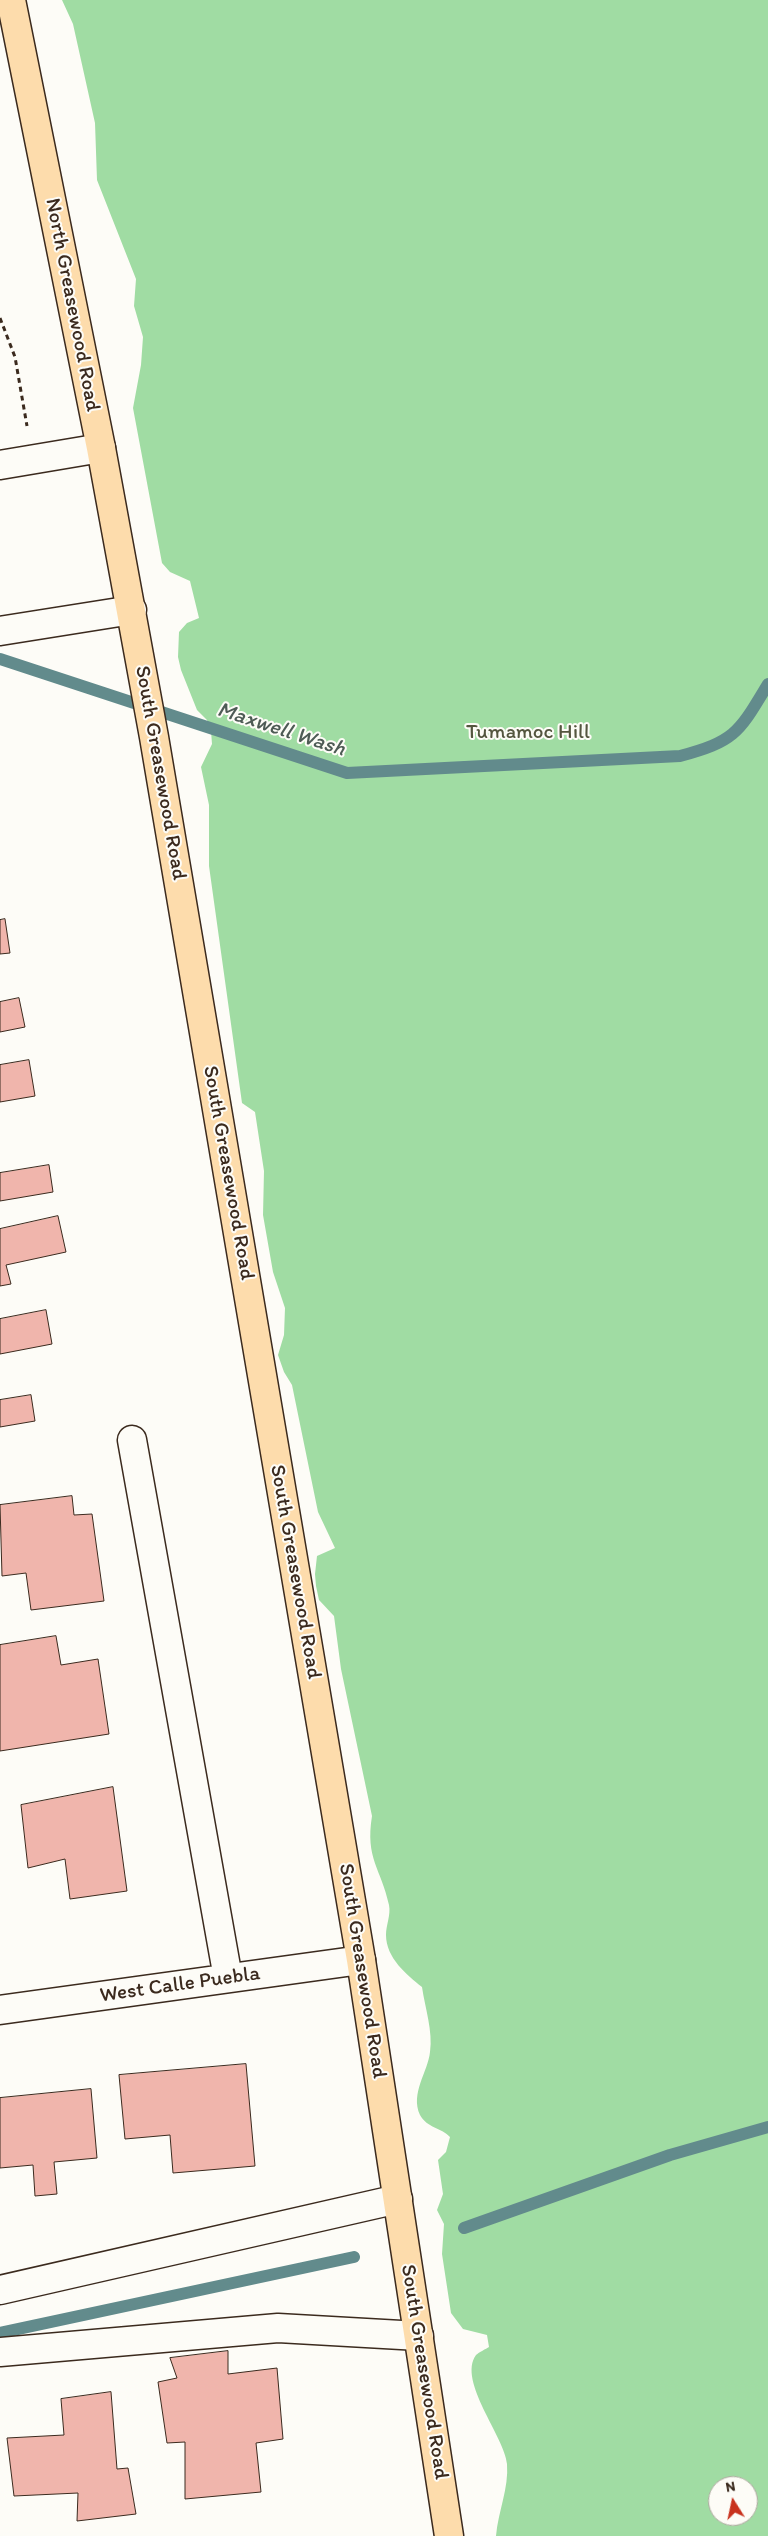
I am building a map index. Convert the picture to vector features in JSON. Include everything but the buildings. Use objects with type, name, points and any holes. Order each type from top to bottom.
[{"type":"main road","name":"North Greasewood Road","points":[[11,0],[132,610]]},
{"type":"main road","name":"South Greasewood Road","points":[[132,610],[361,1960],[449,2536]]},
{"type":"street","points":[[0,465],[101,448]]},
{"type":"street","points":[[0,631],[132,610]]},
{"type":"street","points":[[132,1440],[228,1978]]},
{"type":"street","name":"West Calle Puebla","points":[[0,2010],[361,1960]]},
{"type":"street","points":[[0,2290],[398,2199]]},
{"type":"street","points":[[0,2352],[278,2328],[419,2336]]},
{"type":"path","points":[[0,318],[15,357],[31,460]]},
{"type":"green space","name":"Tumamoc Hill","points":[[62,0],[768,0],[768,2536],[496,2536],[505,2491],[507,2464],[499,2439],[477,2394],[472,2366],[476,2355],[489,2347],[487,2335],[463,2329],[451,2313],[442,2254],[444,2224],[437,2210],[443,2194],[438,2160],[446,2152],[450,2137],[427,2123],[420,2115],[417,2107],[418,2091],[429,2060],[431,2044],[422,1987],[398,1965],[387,1943],[389,1905],[372,1853],[370,1831],[372,1816],[341,1669],[334,1616],[319,1600],[316,1586],[317,1556],[335,1548],[318,1512],[292,1385],[284,1372],[278,1355],[284,1335],[285,1308],[273,1272],[263,1215],[264,1171],[255,1112],[242,1103],[209,866],[209,805],[201,767],[212,744],[211,731],[207,720],[197,710],[181,670],[178,657],[179,632],[187,623],[199,618],[190,581],[170,572],[162,563],[133,408],[141,365],[143,337],[134,306],[136,279],[97,180],[95,123],[73,24]]},
{"type":"waterway","name":"Maxwell Wash","points":[[0,659],[347,773],[680,756],[713,745],[734,732],[750,713],[768,684]]},
{"type":"waterway","points":[[464,2228],[670,2155],[768,2127]]},
{"type":"waterway","points":[[0,2333],[354,2257]]}]
